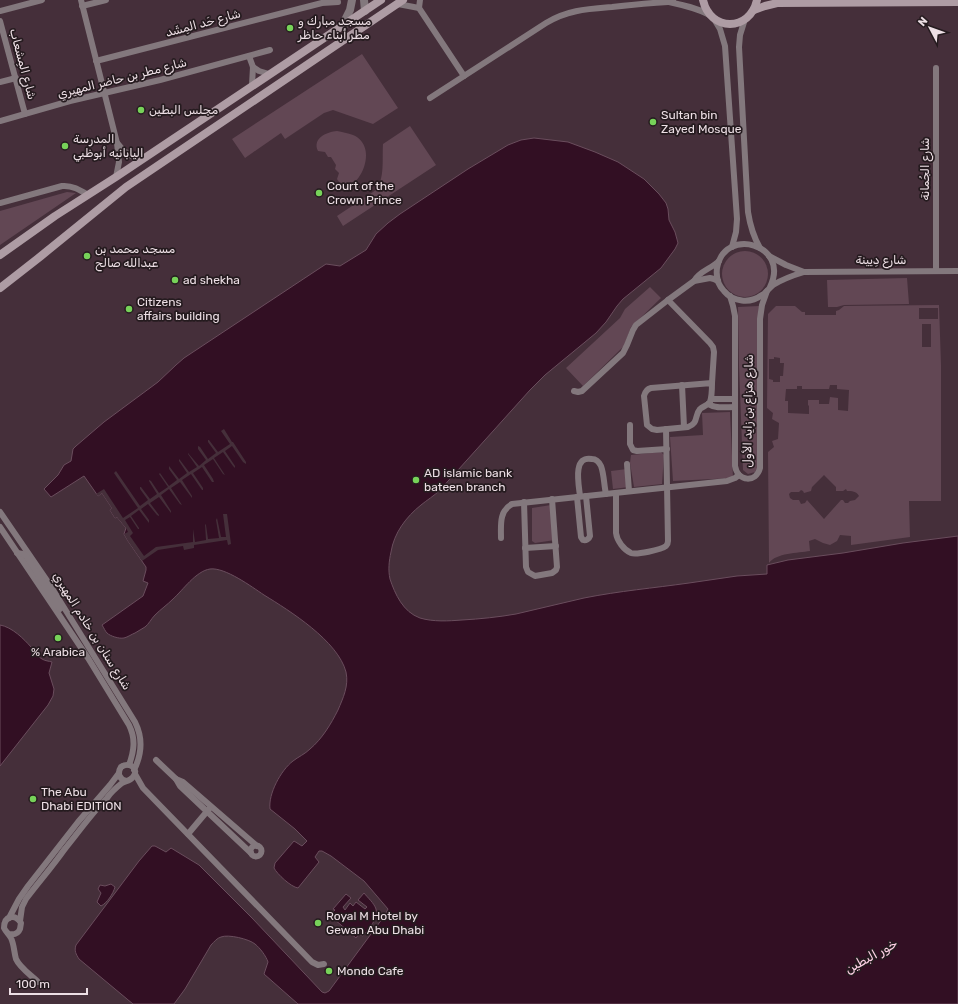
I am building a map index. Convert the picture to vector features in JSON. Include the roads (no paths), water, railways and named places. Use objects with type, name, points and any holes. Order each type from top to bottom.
[{"type":"main road","points":[[0,255],[55,216],[381,0]]},
{"type":"main road","points":[[703,0],[707,11],[712,17],[729,24],[740,22],[754,10],[777,3],[958,2]]},
{"type":"main road","points":[[754,10],[757,0]]},
{"type":"main road","points":[[0,288],[126,187],[401,2]]},
{"type":"main road","points":[[342,42],[359,22],[365,11]]},
{"type":"street","points":[[0,11],[42,0]]},
{"type":"street","points":[[106,0],[81,3],[117,143],[119,162],[116,177]]},
{"type":"street","points":[[342,26],[350,10],[352,0]]},
{"type":"street","points":[[364,0],[365,11]]},
{"type":"street","points":[[419,8],[420,0]]},
{"type":"street","points":[[430,98],[554,17],[582,9],[623,3],[670,1],[701,11],[712,17],[722,34],[725,46],[737,219],[736,232],[732,247]]},
{"type":"street","name":"شارع حَد المِشَد","points":[[96,61],[322,3],[338,2]]},
{"type":"street","points":[[401,2],[419,8],[464,76]]},
{"type":"street","points":[[745,19],[740,35],[739,46],[748,212],[751,228],[760,248]]},
{"type":"street","name":"شارع المِشعاب","points":[[0,21],[25,114]]},
{"type":"street","name":"شارع مطر بن حاضر المهيري","points":[[0,120],[160,80],[270,50]]},
{"type":"street","points":[[249,56],[253,67],[252,85]]},
{"type":"street","points":[[253,67],[259,71],[269,74]]},
{"type":"street","name":"شارع الجُمانة","points":[[936,68],[936,271]]},
{"type":"street","points":[[0,82],[16,78]]},
{"type":"street","points":[[117,143],[122,150],[129,155],[143,159]]},
{"type":"street","points":[[0,203],[62,186],[72,187],[88,195]]},
{"type":"street","points":[[694,281],[697,276],[712,267],[727,250],[737,245],[749,244],[760,248],[768,254],[774,270],[772,282],[762,295],[752,300],[740,301],[730,296],[721,287],[718,281],[717,270],[720,259]]},
{"type":"street","name":"شارع دِيينة","points":[[768,254],[786,265],[804,272]]},
{"type":"street","points":[[704,271],[706,278]]},
{"type":"street","name":"شارع دِيينة","points":[[768,289],[787,278],[804,272],[958,271]]},
{"type":"street","points":[[574,391],[582,391],[620,356],[636,325],[668,300],[694,281],[712,278],[718,281]]},
{"type":"street","name":"شارع هزاع بن زايد الأول","points":[[730,296],[735,316],[735,466],[738,475],[743,478],[752,478],[758,473],[760,468],[760,320],[762,305],[768,289]]},
{"type":"street","points":[[668,300],[711,345],[714,352],[709,402]]},
{"type":"street","points":[[712,383],[651,388],[645,392],[644,396],[647,425],[654,430],[688,427],[695,421],[698,411],[709,402],[735,399]]},
{"type":"street","points":[[682,386],[684,427]]},
{"type":"street","points":[[709,402],[712,406],[716,407],[735,407]]},
{"type":"street","points":[[630,425],[630,444],[633,450],[667,449]]},
{"type":"street","points":[[616,492],[616,533],[620,542],[629,552],[634,554],[665,547],[668,543],[666,429]]},
{"type":"street","points":[[581,496],[590,536],[586,540],[583,540],[581,537],[581,496],[578,469],[580,463],[587,458],[593,459],[600,464],[606,494]]},
{"type":"street","points":[[627,464],[629,491]]},
{"type":"street","points":[[501,538],[502,517],[504,510],[512,504],[727,481],[738,475]]},
{"type":"street","points":[[524,502],[526,570],[535,576],[552,573],[557,567],[552,499]]},
{"type":"street","name":"شارع سنان بن خادم المهيري","points":[[0,512],[50,585],[137,726],[140,736],[141,749],[135,772]]},
{"type":"street","name":"شارع سنان بن خادم المهيري","points":[[0,527],[84,652],[129,725],[134,737],[134,746],[129,764]]},
{"type":"street","points":[[525,548],[556,546]]},
{"type":"street","points":[[17,553],[26,556],[61,611],[70,618]]},
{"type":"street","points":[[156,760],[176,779],[180,786],[251,854],[255,856],[260,854],[261,849],[183,782],[176,779]]},
{"type":"street","points":[[38,982],[19,963],[11,938],[5,930],[5,922],[9,918],[28,886],[78,822],[110,785],[121,767],[129,764],[132,766],[143,788],[312,962],[324,964]]},
{"type":"street","points":[[15,950],[16,938],[21,927],[20,921],[22,907],[29,896],[94,812],[112,792],[132,779],[135,772]]},
{"type":"street","points":[[118,773],[122,779],[143,788]]},
{"type":"street","points":[[187,832],[210,805]]},
{"type":"street","points":[[251,854],[250,850],[252,847],[257,846]]},
{"type":"street","points":[[9,918],[14,917],[20,921]]},
{"type":"street","points":[[9,934],[18,933]]},
{"type":"water","name":"خور البطين","points":[[534,138],[568,142],[595,152],[618,162],[644,179],[666,203],[669,220],[675,232],[678,243],[661,268],[623,299],[596,333],[545,375],[440,490],[423,503],[406,520],[395,538],[389,562],[390,579],[394,591],[404,607],[420,618],[436,621],[469,620],[516,614],[610,593],[737,576],[767,574],[767,565],[788,560],[958,536],[958,1004],[298,1004],[264,974],[268,962],[257,946],[252,942],[243,939],[224,936],[216,940],[211,945],[185,989],[174,1004],[133,1004],[77,956],[75,951],[76,945],[152,846],[166,852],[171,848],[199,865],[322,992],[325,993],[329,991],[388,909],[364,881],[322,851],[319,851],[315,857],[319,862],[298,888],[284,880],[274,868],[275,863],[294,841],[302,846],[307,841],[295,829],[270,809],[270,803],[273,790],[284,770],[288,765],[308,751],[318,741],[332,721],[342,701],[347,677],[341,660],[333,649],[312,628],[287,609],[231,574],[216,569],[205,570],[190,581],[155,615],[144,628],[124,638],[117,638],[110,635],[106,632],[102,625],[143,596],[148,583],[143,581],[146,567],[124,534],[126,528],[117,517],[115,518],[110,510],[112,508],[102,493],[98,496],[84,476],[51,497],[44,489],[58,475],[64,465],[71,461],[73,449],[76,446],[104,422],[158,382],[184,358],[326,264],[340,266],[366,250],[376,234],[388,223],[468,169],[508,145],[521,140]]},
{"type":"water","points":[[0,625],[9,628],[17,634],[41,658],[52,662],[49,673],[54,689],[53,696],[48,705],[0,766]]},
{"type":"water","points":[[111,884],[115,887],[113,892],[108,901],[101,906],[97,902],[101,893],[98,889],[100,885],[105,886]]},
{"type":"water","points":[[364,893],[375,907],[377,913],[372,924],[363,936],[359,934],[356,938],[334,919],[333,912],[335,910],[333,909],[346,894],[351,898],[343,907],[345,910],[350,903],[353,906],[356,902],[365,909],[367,907],[358,900]]},
{"type":"place","name":"مسجد مبارك و مطر أبناء حاظر","points":[[290,28]]},
{"type":"place","name":"مجلس البطين","points":[[141,110]]},
{"type":"place","name":"Sultan bin Zayed Mosque","points":[[653,122]]},
{"type":"place","name":"المدرسة اليابانيه أبوظبي","points":[[65,146]]},
{"type":"place","name":"Court of the Crown Prince","points":[[319,193]]},
{"type":"place","name":"مسجد محمد بن عبدالله صالح","points":[[87,256]]},
{"type":"place","name":"ad shekha","points":[[175,280]]},
{"type":"place","name":"Citizens affairs building","points":[[129,309]]},
{"type":"place","name":"AD islamic bank bateen branch","points":[[416,480]]},
{"type":"place","name":"% Arabica","points":[[58,638]]},
{"type":"place","name":"The Abu Dhabi EDITION","points":[[33,799]]},
{"type":"place","name":"Royal M Hotel by Gewan Abu Dhabi","points":[[318,923]]},
{"type":"place","name":"Mondo Cafe","points":[[329,971]]}]
